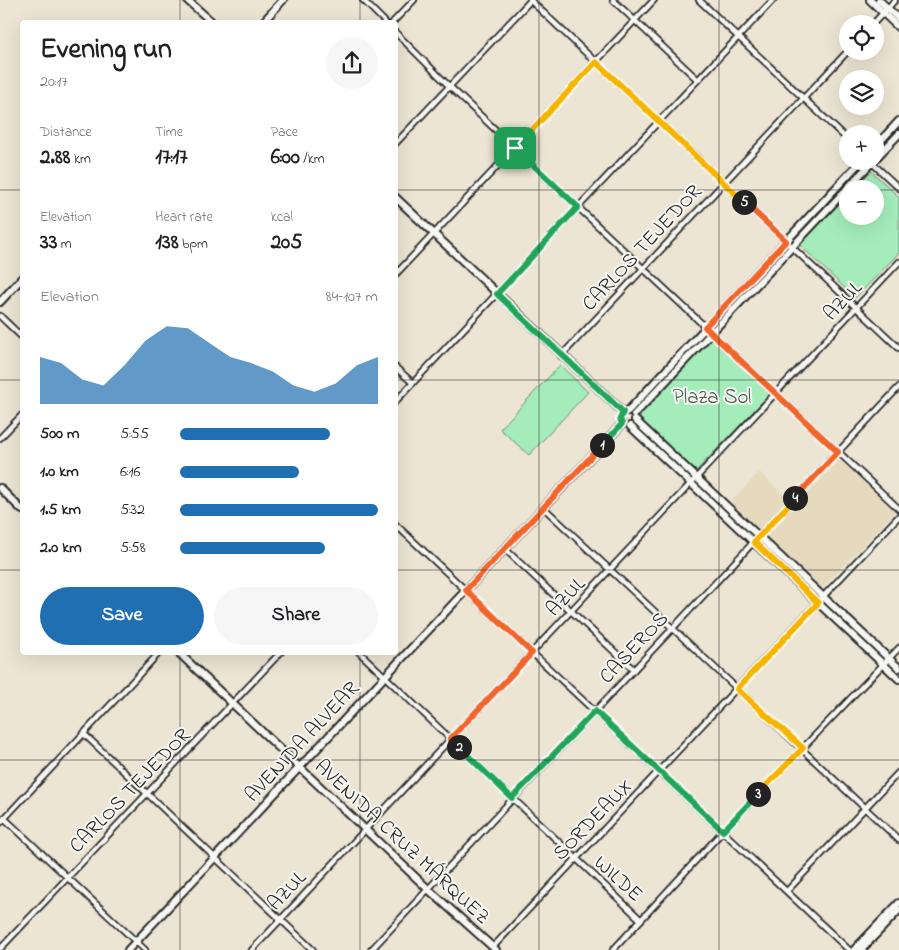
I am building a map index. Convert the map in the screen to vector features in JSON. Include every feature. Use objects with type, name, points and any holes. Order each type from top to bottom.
[{"type":"street","points":[[187,0],[210,20]]},
{"type":"street","points":[[265,20],[283,0]]},
{"type":"street","points":[[363,0],[383,20]]},
{"type":"street","points":[[395,20],[414,0]]},
{"type":"street","points":[[398,141],[530,0],[899,348]]},
{"type":"street","points":[[613,0],[698,80]]},
{"type":"street","points":[[398,272],[654,0]]},
{"type":"street","points":[[699,0],[839,132]]},
{"type":"street","points":[[398,399],[773,0]]},
{"type":"street","points":[[870,0],[899,19]]},
{"type":"street","points":[[879,0],[899,28]]},
{"type":"street","points":[[882,15],[895,0]]},
{"type":"street","points":[[398,35],[449,86],[899,509]]},
{"type":"street","name":"CARLOS TEJEDOR","points":[[561,356],[839,60]]},
{"type":"street","points":[[884,137],[899,121]]},
{"type":"street","points":[[884,150],[899,134]]},
{"type":"street","points":[[853,170],[625,412],[620,419],[622,424],[633,420],[711,333],[865,170]]},
{"type":"street","points":[[882,170],[899,188]]},
{"type":"street","points":[[398,200],[561,356],[625,412],[694,481],[756,539],[823,597],[899,668]]},
{"type":"street","name":"AZUL","points":[[252,950],[364,828],[611,571],[899,262]]},
{"type":"street","points":[[0,302],[20,280]]},
{"type":"street","points":[[0,316],[20,335]]},
{"type":"street","points":[[398,370],[413,384]]},
{"type":"street","name":"CASEROS","points":[[371,950],[899,387]]},
{"type":"street","points":[[0,438],[20,417]]},
{"type":"street","name":"AVENIDA ALVEAR","points":[[128,950],[622,424]]},
{"type":"street","points":[[0,488],[20,508]]},
{"type":"street","points":[[544,508],[737,689],[803,748],[899,840]]},
{"type":"street","name":"SORDEAUX","points":[[495,949],[575,860],[899,516]]},
{"type":"street","points":[[398,529],[660,771],[849,950]]},
{"type":"street","points":[[756,539],[818,603],[899,679]]},
{"type":"street","points":[[505,549],[634,670]]},
{"type":"street","points":[[613,950],[723,831],[899,648]]},
{"type":"street","points":[[0,823],[157,655]]},
{"type":"street","name":"AVENIDA CRUZ MÁRQUEZ","points":[[181,655],[428,889],[495,949]]},
{"type":"street","name":"CARLOS TEJEDOR","points":[[0,949],[278,655]]},
{"type":"street","name":"WILDE","points":[[362,655],[640,920]]},
{"type":"street","points":[[84,734],[313,950]]},
{"type":"street","points":[[787,891],[899,772]]},
{"type":"street","points":[[4,818],[145,950]]},
{"type":"street","points":[[854,950],[899,903]]},
{"type":"street","points":[[861,950],[899,910]]},
{"type":"shaded area","points":[[840,460],[895,512],[822,588],[767,536]]},
{"type":"shaded area","points":[[759,472],[789,500],[761,530],[731,502]]},
{"type":"green space","points":[[857,170],[860,170],[851,180],[848,180]]},
{"type":"green space","points":[[871,171],[881,180],[862,180]]},
{"type":"green space","points":[[884,183],[899,197],[899,253],[855,298],[800,245],[839,204],[839,225],[884,225]]},
{"type":"green space","points":[[839,189],[839,192],[796,235]]},
{"type":"green space","points":[[782,251],[783,252],[714,323]]},
{"type":"green space","points":[[704,334],[705,335],[636,406]]},
{"type":"green space","name":"Plaza Sol","points":[[711,339],[770,394],[696,471],[640,420],[641,411]]},
{"type":"green space","points":[[560,365],[588,392],[529,455],[500,429]]},
{"type":"green space","points":[[638,426],[690,475],[688,478],[636,428]]},
{"type":"green space","points":[[701,484],[753,534],[751,536],[699,486]]},
{"type":"green space","points":[[764,544],[816,594],[814,596],[762,547]]},
{"type":"green space","points":[[827,604],[879,654],[877,656],[824,606]]},
{"type":"route","points":[[596,62],[786,241],[705,327],[838,452],[754,542],[818,603],[737,689],[803,748],[723,831],[595,711],[512,798],[450,739],[532,653],[466,590],[622,424],[620,415],[623,412],[561,356],[497,294],[578,207],[515,148],[596,62]]}]
